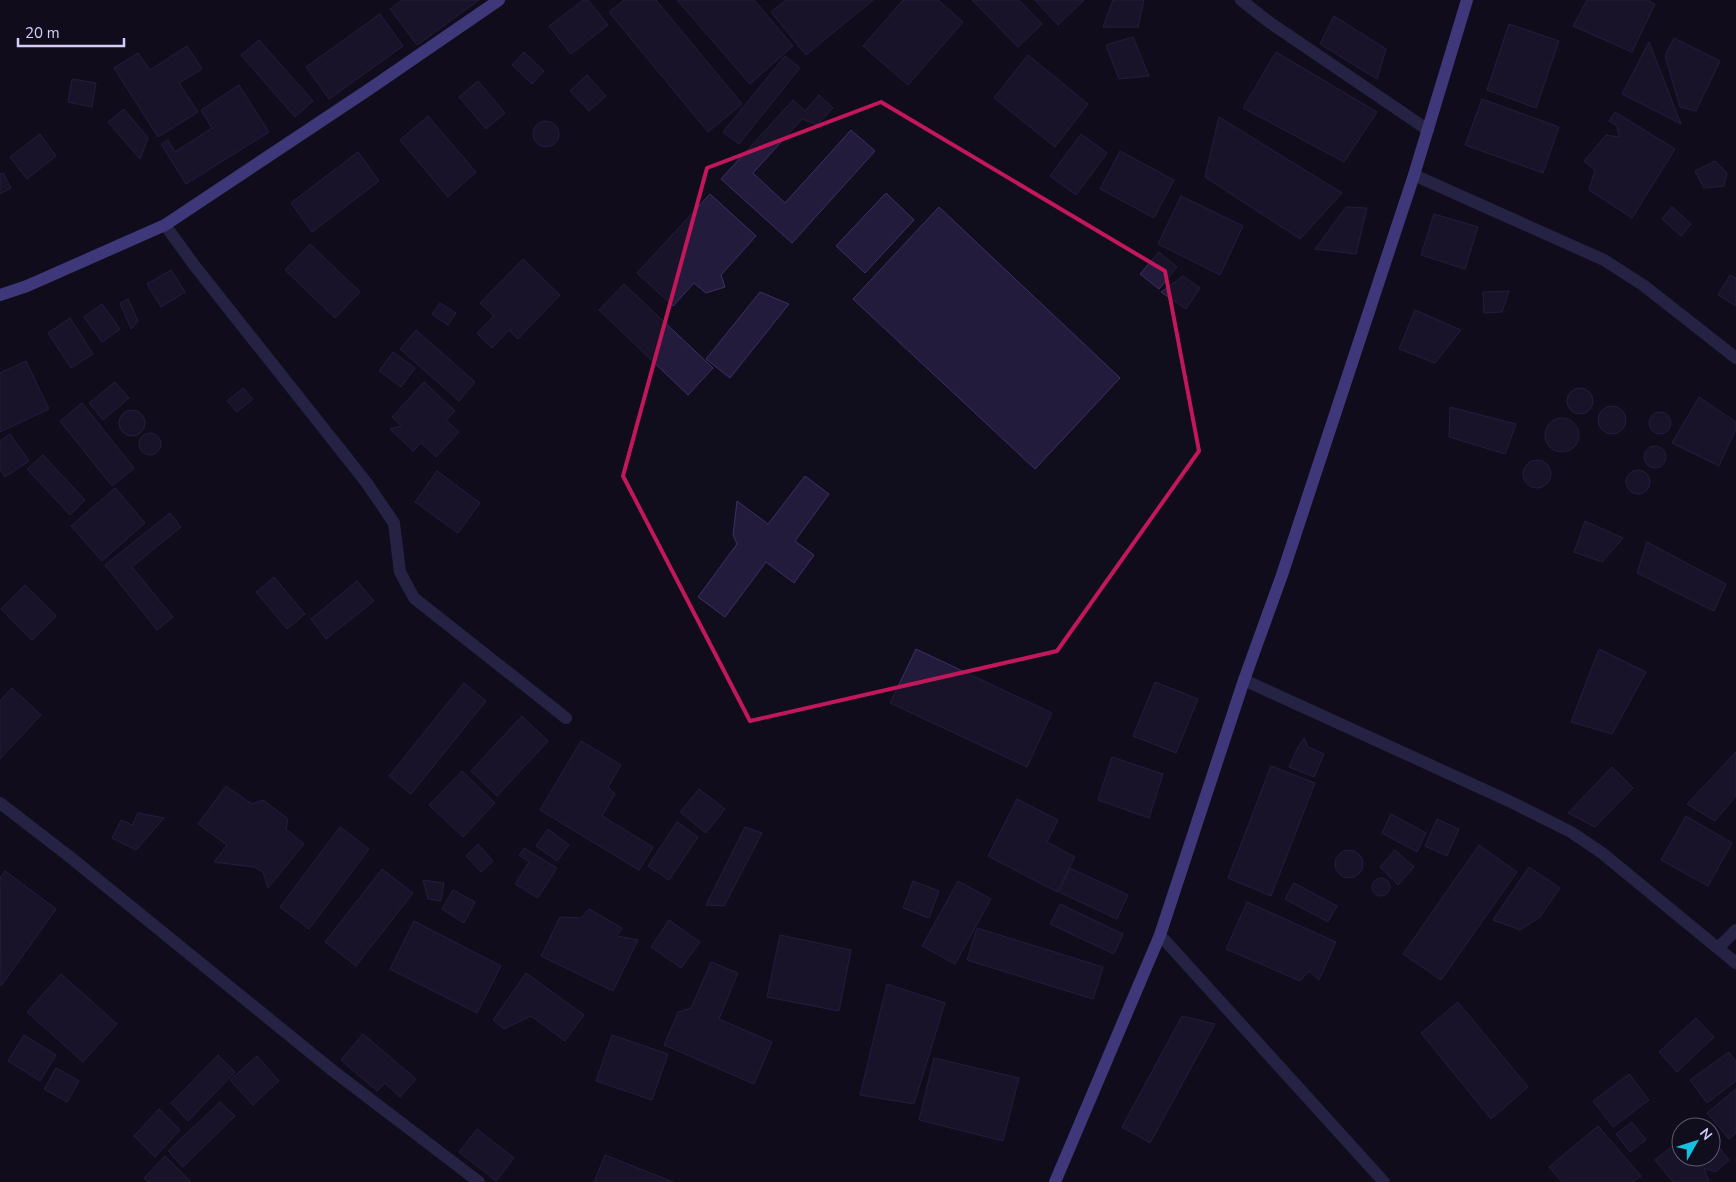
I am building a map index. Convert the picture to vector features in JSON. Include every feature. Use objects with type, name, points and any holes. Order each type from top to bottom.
[{"type":"street","points":[[0,295],[27,286],[165,225],[499,0]]},
{"type":"street","points":[[1241,0],[1269,22],[1428,130]]},
{"type":"street","points":[[1055,1182],[1160,934],[1244,680],[1282,575],[1414,175],[1466,0]]},
{"type":"street","points":[[1414,175],[1604,260],[1643,285],[1736,358]]},
{"type":"street","points":[[165,225],[194,265],[366,482],[394,523],[400,572],[414,598],[566,718]]},
{"type":"street","points":[[1244,680],[1554,822],[1602,853],[1736,963]]},
{"type":"street","points":[[0,803],[70,857],[332,1070],[479,1182]]},
{"type":"street","points":[[1718,948],[1736,930]]},
{"type":"street","points":[[1160,934],[1384,1182]]},
{"type":"highlighted area","points":[[881,102],[1165,271],[1199,451],[1057,651],[750,721],[623,476],[707,168]]},
{"type":"building","points":[[402,0],[479,0],[417,45],[390,9]]},
{"type":"building","points":[[583,0],[588,0],[608,25],[571,54],[549,26]]},
{"type":"building","points":[[624,0],[656,0],[742,104],[708,132],[609,12]]},
{"type":"building","points":[[677,0],[754,0],[793,46],[750,84]]},
{"type":"building","points":[[786,0],[873,0],[806,55],[771,12]]},
{"type":"building","points":[[903,0],[938,0],[963,22],[908,85],[863,46]]},
{"type":"building","points":[[972,0],[1019,0],[1042,24],[1018,47]]},
{"type":"building","points":[[1035,0],[1084,0],[1058,25]]},
{"type":"building","points":[[1113,0],[1144,0],[1138,27],[1103,27]]},
{"type":"building","points":[[1587,0],[1647,0],[1655,4],[1632,52],[1573,26]]},
{"type":"building","points":[[380,14],[403,46],[329,99],[306,67]]},
{"type":"building","points":[[1334,16],[1386,49],[1377,79],[1320,44]]},
{"type":"building","points":[[1509,24],[1559,41],[1536,108],[1487,90]]},
{"type":"building","points":[[1133,37],[1149,76],[1119,79],[1106,45]]},
{"type":"building","points":[[1674,38],[1720,61],[1696,111],[1680,107],[1665,56]]},
{"type":"building","points":[[259,40],[313,101],[295,117],[241,55]]},
{"type":"building","points":[[1649,42],[1681,124],[1622,94]]},
{"type":"building","points":[[187,46],[202,69],[179,83],[198,112],[158,137],[114,68],[138,53],[150,70]]},
{"type":"building","points":[[524,52],[544,71],[532,84],[512,65]]},
{"type":"building","points":[[1276,52],[1377,112],[1344,162],[1243,108]]},
{"type":"building","points":[[1028,55],[1088,104],[1055,147],[994,98]]},
{"type":"building","points":[[785,56],[800,68],[739,144],[723,132]]},
{"type":"building","points":[[587,75],[606,96],[589,111],[570,91]]},
{"type":"building","points":[[72,79],[96,83],[92,107],[68,102]]},
{"type":"building","points":[[478,81],[505,113],[486,129],[459,97]]},
{"type":"building","points":[[239,85],[269,132],[186,184],[161,144],[168,140],[175,152],[212,128],[201,110]]},
{"type":"building","points":[[819,95],[833,108],[817,125],[802,119],[753,173],[785,203],[851,130],[875,151],[792,243],[721,179],[793,100],[805,111]]},
{"type":"building","points":[[1482,99],[1559,127],[1543,173],[1465,145]]},
{"type":"building","points":[[124,109],[148,138],[140,159],[108,122]]},
{"type":"building","points":[[1615,112],[1675,149],[1632,218],[1589,190],[1595,170],[1584,161],[1606,135],[1619,137],[1617,126],[1609,121]]},
{"type":"building","points":[[428,116],[476,172],[448,197],[400,140]]},
{"type":"building","points":[[1219,117],[1342,193],[1300,239],[1205,177]]},
{"type":"building","points":[[546,121],[555,125],[559,134],[555,143],[546,147],[537,143],[533,134],[537,125]]},
{"type":"building","points":[[40,134],[56,156],[27,179],[10,157]]},
{"type":"building","points":[[1081,134],[1107,153],[1076,195],[1050,176]]},
{"type":"building","points":[[1120,151],[1174,180],[1154,218],[1100,189]]},
{"type":"building","points":[[358,152],[379,181],[312,232],[291,203]]},
{"type":"building","points":[[1715,161],[1727,173],[1724,186],[1704,188],[1695,171]]},
{"type":"building","points":[[3,173],[11,188],[0,194],[0,174]]},
{"type":"building","points":[[886,193],[914,220],[865,273],[836,246]]},
{"type":"building","points":[[710,194],[756,236],[721,275],[725,287],[706,293],[694,283],[673,306],[637,273]]},
{"type":"building","points":[[1181,196],[1243,226],[1220,275],[1158,244]]},
{"type":"building","points":[[939,207],[1120,378],[1035,469],[853,299]]},
{"type":"building","points":[[1346,207],[1367,208],[1356,254],[1315,249]]},
{"type":"building","points":[[1672,207],[1691,224],[1681,236],[1662,219]]},
{"type":"building","points":[[1434,214],[1478,227],[1465,269],[1421,255]]},
{"type":"building","points":[[310,244],[360,292],[335,318],[285,270]]},
{"type":"building","points":[[1159,252],[1177,267],[1159,289],[1140,274]]},
{"type":"building","points":[[523,259],[560,295],[518,339],[509,330],[492,348],[477,333],[494,316],[480,303]]},
{"type":"building","points":[[171,270],[185,292],[161,307],[147,284]]},
{"type":"building","points":[[1730,275],[1736,278],[1736,306],[1718,295]]},
{"type":"building","points":[[1183,276],[1200,288],[1186,309],[1161,292]]},
{"type":"building","points":[[624,284],[713,368],[688,395],[599,310]]},
{"type":"building","points":[[1509,291],[1502,312],[1484,313],[1483,292]]},
{"type":"building","points":[[760,292],[789,304],[730,378],[706,359]]},
{"type":"building","points":[[128,299],[138,321],[131,329],[120,303]]},
{"type":"building","points":[[440,303],[456,313],[448,325],[432,314]]},
{"type":"building","points":[[102,304],[120,329],[102,342],[84,317]]},
{"type":"building","points":[[1415,310],[1461,330],[1435,363],[1399,349]]},
{"type":"building","points":[[70,318],[93,354],[71,368],[48,333]]},
{"type":"building","points":[[416,330],[475,382],[459,401],[400,349]]},
{"type":"building","points":[[393,352],[415,368],[401,387],[379,371]]},
{"type":"building","points":[[26,361],[49,409],[0,432],[0,373]]},
{"type":"building","points":[[115,382],[129,398],[103,420],[89,403]]},
{"type":"building","points":[[424,382],[455,411],[446,420],[459,432],[436,457],[421,443],[413,451],[390,429],[401,426],[392,417]]},
{"type":"building","points":[[243,388],[253,399],[237,412],[227,401]]},
{"type":"building","points":[[1580,388],[1589,392],[1593,401],[1589,410],[1580,414],[1571,410],[1567,401],[1571,392]]},
{"type":"building","points":[[1699,397],[1736,422],[1736,429],[1719,466],[1672,443]]},
{"type":"building","points":[[82,403],[134,468],[112,486],[60,421]]},
{"type":"building","points":[[1612,406],[1622,410],[1626,420],[1622,430],[1612,434],[1602,430],[1598,420],[1602,410]]},
{"type":"building","points":[[1450,407],[1516,424],[1505,454],[1449,437]]},
{"type":"building","points":[[132,410],[141,414],[145,423],[141,432],[132,436],[123,432],[119,423],[123,414]]},
{"type":"building","points":[[1660,412],[1668,415],[1671,423],[1668,431],[1660,434],[1652,431],[1649,423],[1652,415]]},
{"type":"building","points":[[1562,418],[1574,423],[1579,435],[1574,447],[1562,452],[1550,447],[1545,435],[1550,423]]},
{"type":"building","points":[[146,433],[154,433],[161,440],[161,448],[154,455],[146,455],[139,448],[139,440]]},
{"type":"building","points":[[10,434],[29,461],[5,477],[0,470],[0,441]]},
{"type":"building","points":[[1655,446],[1663,449],[1666,457],[1663,465],[1655,468],[1647,465],[1644,457],[1647,449]]},
{"type":"building","points":[[43,455],[85,500],[70,515],[27,469]]},
{"type":"building","points":[[1537,460],[1547,464],[1551,474],[1547,484],[1537,488],[1527,484],[1523,474],[1527,464]]},
{"type":"building","points":[[1638,470],[1643,471],[1649,477],[1649,487],[1643,493],[1638,494],[1633,493],[1627,487],[1626,482],[1627,477],[1633,471]]},
{"type":"building","points":[[437,471],[480,503],[458,533],[415,502]]},
{"type":"building","points":[[805,476],[829,494],[795,541],[814,555],[794,583],[766,562],[725,617],[698,597],[737,544],[733,535],[737,501],[768,524]]},
{"type":"building","points":[[115,488],[145,523],[102,561],[71,526]]},
{"type":"building","points":[[170,513],[181,527],[132,567],[173,617],[157,630],[105,565]]},
{"type":"building","points":[[1585,521],[1623,538],[1602,562],[1574,552]]},
{"type":"building","points":[[1647,542],[1726,584],[1714,611],[1637,573]]},
{"type":"building","points":[[274,577],[305,614],[287,629],[256,592]]},
{"type":"building","points":[[357,581],[374,601],[326,639],[311,619]]},
{"type":"building","points":[[25,585],[56,616],[32,640],[1,609]]},
{"type":"building","points":[[916,649],[1052,713],[1027,767],[890,703]]},
{"type":"building","points":[[1599,649],[1646,672],[1612,734],[1571,722]]},
{"type":"building","points":[[1155,682],[1198,699],[1176,753],[1133,736]]},
{"type":"building","points":[[464,683],[486,701],[411,794],[389,776]]},
{"type":"building","points":[[12,688],[41,715],[0,759],[0,701]]},
{"type":"building","points":[[522,716],[548,741],[497,796],[471,771]]},
{"type":"building","points":[[1304,738],[1308,747],[1324,754],[1314,777],[1289,767]]},
{"type":"building","points":[[581,741],[621,765],[608,787],[615,794],[602,816],[653,847],[639,870],[540,810]]},
{"type":"building","points":[[1736,752],[1736,796],[1715,821],[1687,804]]},
{"type":"building","points":[[1112,757],[1163,774],[1149,818],[1098,800]]},
{"type":"building","points":[[1271,766],[1315,783],[1271,896],[1228,878]]},
{"type":"building","points":[[1612,767],[1633,788],[1595,827],[1568,813]]},
{"type":"building","points":[[462,771],[495,803],[463,837],[429,805]]},
{"type":"building","points":[[226,786],[252,804],[263,800],[288,819],[286,829],[304,844],[268,888],[263,872],[254,867],[214,862],[227,845],[198,824]]},
{"type":"building","points":[[699,789],[725,809],[706,833],[680,812]]},
{"type":"building","points":[[1017,799],[1058,820],[1047,842],[1075,857],[1057,892],[988,856]]},
{"type":"building","points":[[138,813],[164,818],[136,850],[112,838],[121,820],[132,825]]},
{"type":"building","points":[[1391,814],[1426,833],[1417,852],[1382,833]]},
{"type":"building","points":[[1686,816],[1732,843],[1708,886],[1661,860]]},
{"type":"building","points":[[1437,819],[1459,829],[1447,856],[1425,846]]},
{"type":"building","points":[[677,822],[698,837],[669,880],[648,866]]},
{"type":"building","points":[[340,827],[369,849],[309,929],[280,907]]},
{"type":"building","points":[[745,827],[762,833],[724,906],[706,905]]},
{"type":"building","points":[[548,829],[569,845],[557,861],[536,846]]},
{"type":"building","points":[[478,844],[493,861],[481,872],[466,856]]},
{"type":"building","points":[[1479,845],[1517,872],[1441,980],[1403,954]]},
{"type":"building","points":[[524,848],[557,868],[538,898],[515,884],[529,862],[519,855]]},
{"type":"building","points":[[1349,850],[1359,854],[1363,864],[1359,874],[1349,878],[1339,874],[1335,864],[1339,854]]},
{"type":"building","points":[[1395,850],[1414,867],[1398,885],[1380,867]]},
{"type":"building","points":[[1529,867],[1560,888],[1540,917],[1520,930],[1493,920]]},
{"type":"building","points":[[1070,868],[1128,895],[1117,919],[1059,892]]},
{"type":"building","points":[[382,869],[413,893],[356,966],[325,942]]},
{"type":"building","points":[[5,871],[56,909],[1,986],[0,878]]},
{"type":"building","points":[[1381,878],[1387,881],[1390,887],[1387,893],[1381,896],[1375,893],[1372,887],[1375,881]]},
{"type":"building","points":[[423,880],[444,883],[441,901],[428,899]]},
{"type":"building","points":[[913,881],[939,891],[929,918],[903,908]]},
{"type":"building","points":[[958,881],[991,899],[955,964],[922,946]]},
{"type":"building","points":[[1294,883],[1337,906],[1328,922],[1285,899]]},
{"type":"building","points":[[453,890],[475,902],[464,923],[442,909]]},
{"type":"building","points":[[1247,902],[1336,942],[1319,980],[1309,971],[1300,981],[1226,949]]},
{"type":"building","points":[[1060,904],[1123,934],[1114,954],[1050,924]]},
{"type":"building","points":[[589,909],[622,928],[617,936],[638,940],[613,991],[541,956],[560,917],[581,918]]},
{"type":"building","points":[[669,920],[700,942],[681,968],[651,947]]},
{"type":"building","points":[[414,921],[501,966],[477,1013],[390,969]]},
{"type":"building","points":[[977,928],[1103,967],[1093,999],[967,960]]},
{"type":"building","points":[[780,935],[851,950],[839,1011],[767,997]]},
{"type":"building","points":[[711,962],[738,973],[719,1019],[772,1042],[754,1084],[664,1045],[678,1012],[691,1008]]},
{"type":"building","points":[[526,973],[584,1015],[565,1041],[531,1016],[504,1029],[493,1020]]},
{"type":"building","points":[[61,974],[117,1024],[83,1062],[27,1012]]},
{"type":"building","points":[[887,984],[945,1003],[914,1104],[860,1095]]},
{"type":"building","points":[[1458,1002],[1528,1087],[1491,1119],[1421,1033]]},
{"type":"building","points":[[1182,1016],[1215,1024],[1150,1143],[1122,1127]]},
{"type":"building","points":[[1696,1018],[1714,1037],[1677,1072],[1659,1052]]},
{"type":"building","points":[[363,1034],[416,1079],[400,1097],[385,1083],[377,1091],[341,1060]]},
{"type":"building","points":[[24,1035],[56,1055],[40,1081],[8,1061]]},
{"type":"building","points":[[612,1035],[668,1054],[652,1100],[596,1081]]},
{"type":"building","points":[[1729,1052],[1736,1062],[1736,1081],[1707,1103],[1690,1080]]},
{"type":"building","points":[[218,1055],[235,1072],[188,1121],[171,1103]]},
{"type":"building","points":[[257,1056],[279,1081],[253,1105],[230,1080]]},
{"type":"building","points":[[934,1058],[1019,1078],[1003,1141],[919,1120]]},
{"type":"building","points":[[56,1068],[79,1081],[67,1102],[44,1089]]},
{"type":"building","points":[[1629,1074],[1649,1100],[1613,1127],[1593,1101]]},
{"type":"building","points":[[1736,1089],[1736,1133],[1729,1139],[1721,1130],[1721,1117],[1710,1117],[1707,1113]]},
{"type":"building","points":[[220,1102],[235,1116],[183,1167],[168,1151]]},
{"type":"building","points":[[159,1109],[180,1130],[155,1157],[134,1136]]},
{"type":"building","points":[[1632,1122],[1646,1140],[1630,1152],[1616,1134]]},
{"type":"building","points":[[1598,1126],[1641,1176],[1633,1182],[1562,1182],[1549,1167]]},
{"type":"building","points":[[477,1129],[514,1158],[496,1181],[459,1152]]},
{"type":"building","points":[[1671,1147],[1671,1167],[1721,1167],[1715,1172],[1704,1168],[1709,1182],[1673,1182],[1655,1160]]},
{"type":"building","points":[[1721,1150],[1729,1160],[1721,1167]]},
{"type":"building","points":[[605,1155],[673,1182],[594,1182]]},
{"type":"building","points":[[165,1156],[191,1182],[148,1182],[144,1178]]}]
